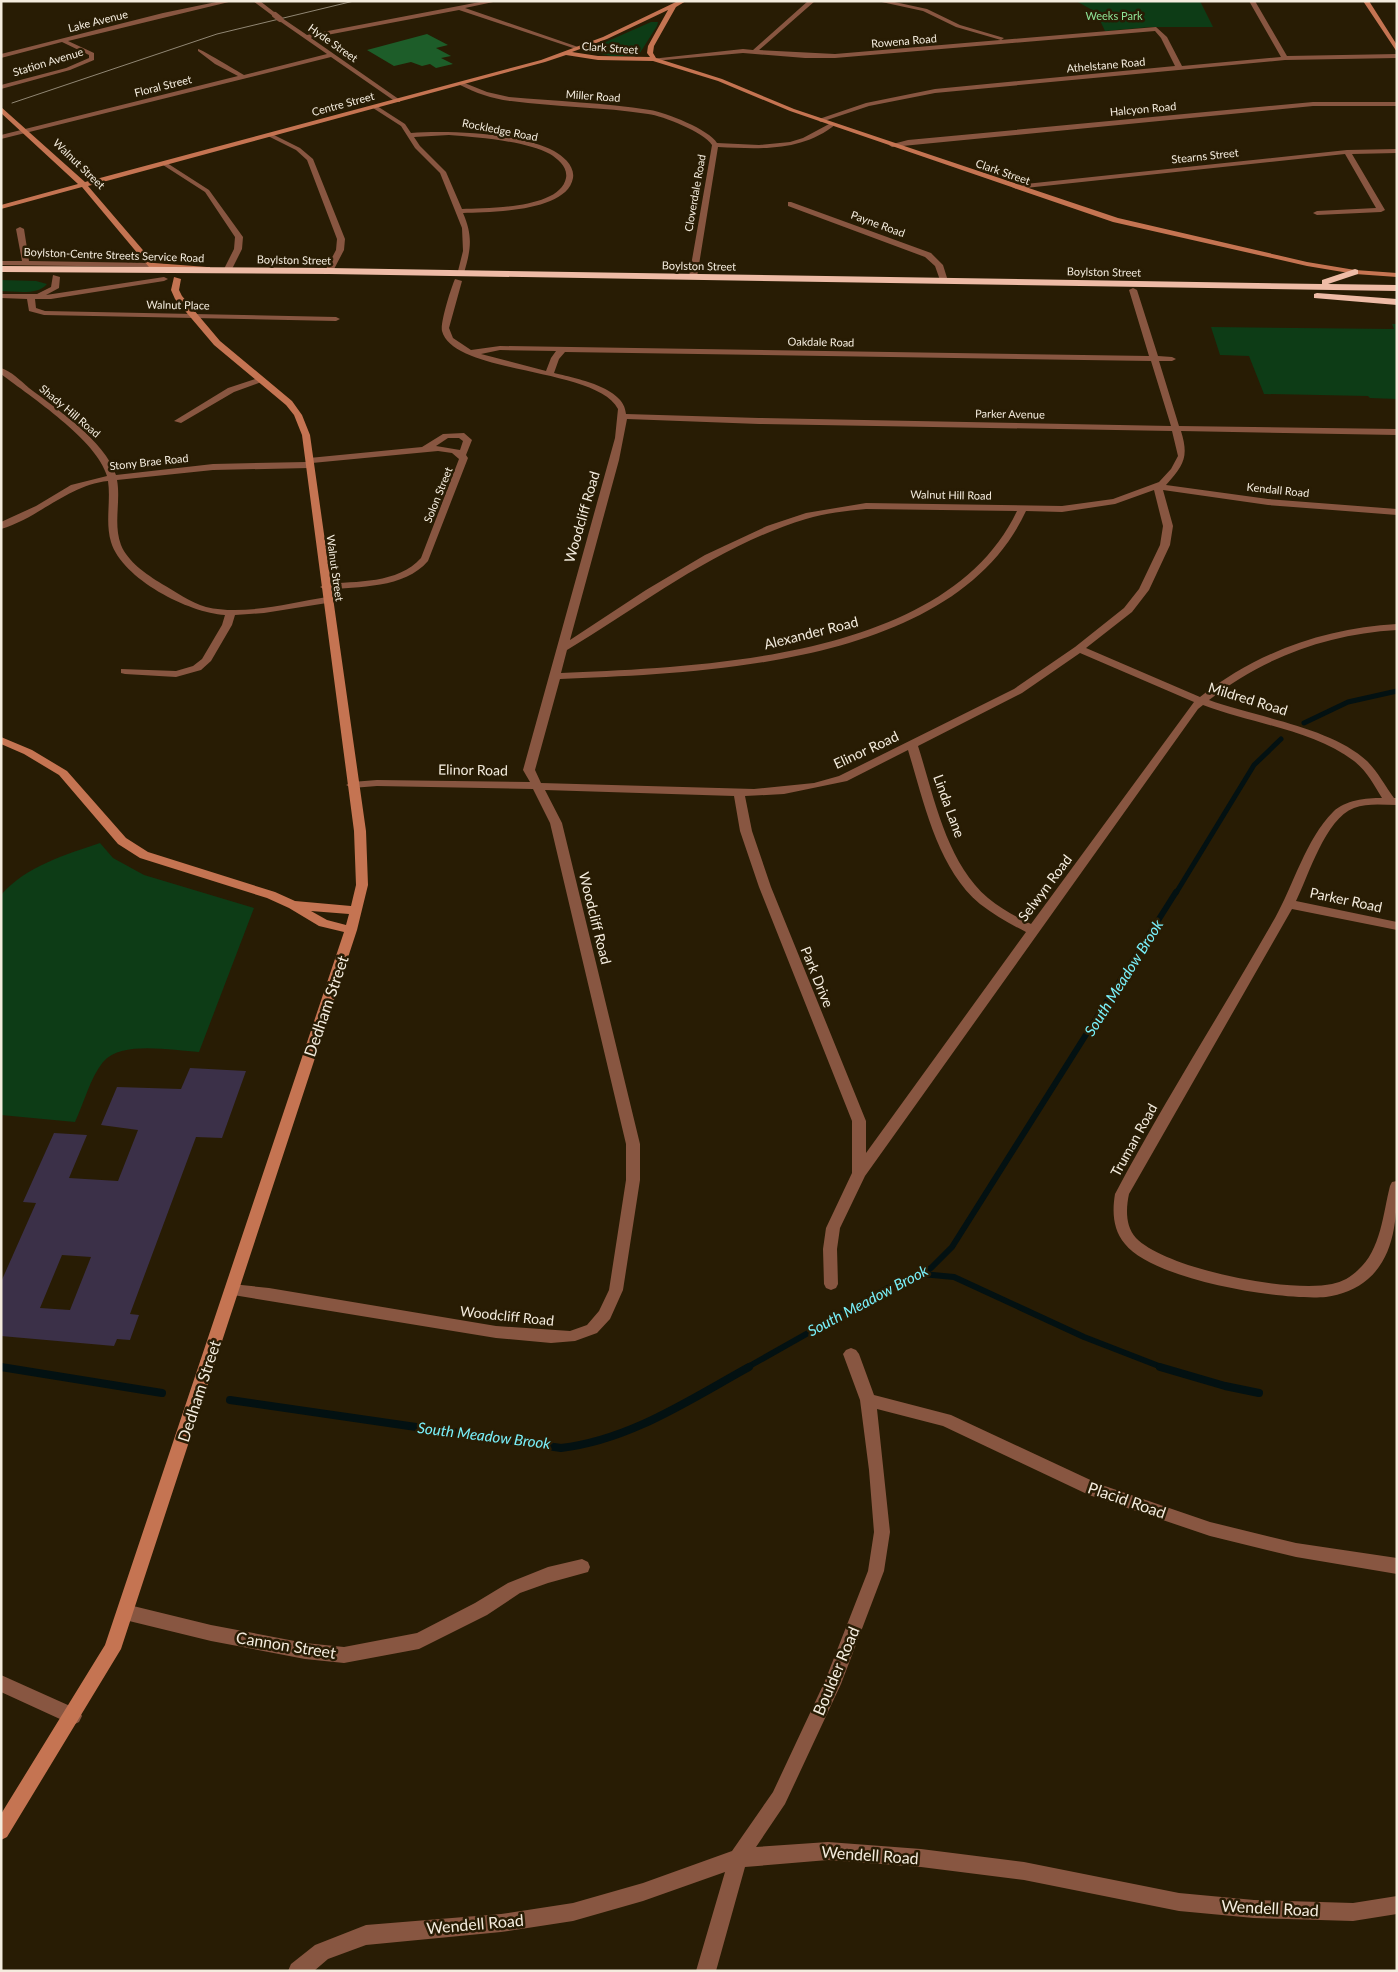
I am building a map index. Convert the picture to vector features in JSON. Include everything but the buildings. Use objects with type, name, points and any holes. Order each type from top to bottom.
[{"type":"highway","name":"Boylston Street","points":[[1,269],[329,272],[459,277],[1397,295]]},
{"type":"highway","points":[[1306,286],[1334,280],[1355,272]]},
{"type":"highway","name":"Boylston Street","points":[[1,276],[164,279],[693,277],[1397,288]]},
{"type":"highway","points":[[1284,293],[1397,302]]},
{"type":"main road","name":"Centre Street","points":[[1,208],[462,84],[566,54],[683,1]]},
{"type":"main road","points":[[1366,1],[1396,49]]},
{"type":"main road","name":"Clark Street","points":[[654,59],[650,56],[651,46],[673,7]]},
{"type":"main road","name":"Clark Street","points":[[566,54],[598,58],[654,59],[720,80],[821,120],[892,145],[1122,222],[1293,261],[1355,272]]},
{"type":"main road","name":"Walnut Street","points":[[1,109],[85,185],[152,265]]},
{"type":"main road","name":"Boylston-Centre Streets Service Road","points":[[152,265],[227,271]]},
{"type":"main road","points":[[1355,272],[1397,276]]},
{"type":"main road","name":"Walnut Street","points":[[177,279],[176,293],[194,316],[223,349],[289,403],[298,415],[306,435],[362,858],[362,885],[357,911]]},
{"type":"main road","points":[[1,740],[28,752],[63,773],[122,841],[144,855],[258,891],[293,904],[322,923],[352,930]]},
{"type":"main road","points":[[293,904],[357,911]]},
{"type":"main road","name":"Dedham Street","points":[[1,1832],[112,1649],[357,911]]},
{"type":"street","name":"Lake Avenue","points":[[1,56],[230,1]]},
{"type":"street","name":"Hyde Street","points":[[256,1],[398,101]]},
{"type":"street","points":[[307,37],[495,1]]},
{"type":"street","points":[[756,51],[812,1]]},
{"type":"street","points":[[880,1],[915,7],[958,26],[1010,42]]},
{"type":"street","points":[[915,7],[922,1]]},
{"type":"street","points":[[1252,1],[1285,58]]},
{"type":"street","points":[[461,9],[578,48]]},
{"type":"street","name":"Rowena Road","points":[[654,59],[756,51],[805,56],[835,56],[1156,29],[1164,35],[1176,64],[1181,69]]},
{"type":"street","name":"Station Avenue","points":[[1,87],[68,69],[92,59],[92,54],[62,40]]},
{"type":"street","points":[[200,50],[217,63],[242,76]]},
{"type":"street","name":"Floral Street","points":[[1,137],[331,55]]},
{"type":"street","name":"Athelstane Road","points":[[821,120],[860,106],[925,92],[1285,58],[1397,56]]},
{"type":"street","name":"Miller Road","points":[[462,84],[485,94],[509,99],[626,108],[660,114],[707,135],[715,145]]},
{"type":"street","name":"Halcyon Road","points":[[892,145],[1307,104],[1397,104]]},
{"type":"street","points":[[375,107],[399,122],[417,147],[444,172],[461,211],[468,245],[445,332],[453,343],[470,352],[589,385],[605,392],[614,399],[622,409],[623,416]]},
{"type":"street","name":"Cloverdale Road","points":[[693,277],[715,145],[756,146],[792,143],[808,138],[833,124]]},
{"type":"street","name":"Rockledge Road","points":[[409,135],[450,132],[490,137],[549,151],[562,159],[568,168],[570,178],[567,186],[548,199],[512,208],[461,211]]},
{"type":"street","points":[[270,135],[302,152],[315,166],[341,240],[340,250],[329,272]]},
{"type":"street","name":"Stearns Street","points":[[1016,187],[1347,152],[1397,151]]},
{"type":"street","points":[[1317,213],[1381,210],[1353,159],[1347,152]]},
{"type":"street","points":[[165,164],[207,191],[239,237],[238,249],[227,271]]},
{"type":"street","name":"Payne Road","points":[[791,204],[928,255],[939,265],[944,280]]},
{"type":"street","points":[[20,229],[26,263]]},
{"type":"street","name":"Boylston-Centre Streets Service Road","points":[[1,263],[152,265]]},
{"type":"street","points":[[31,296],[54,289],[57,284],[56,277]]},
{"type":"street","points":[[1,296],[70,294],[164,279]]},
{"type":"street","name":"Walnut Hill Road","points":[[564,648],[672,578],[758,534],[802,517],[833,510],[866,506],[1062,509],[1115,501],[1162,484],[1175,470],[1182,456],[1177,428],[1133,290]]},
{"type":"street","name":"Walnut Place","points":[[31,296],[32,308],[41,313],[336,319]]},
{"type":"street","name":"Oakdale Road","points":[[470,352],[493,348],[1172,359]]},
{"type":"street","points":[[549,374],[555,358],[563,349]]},
{"type":"street","name":"Shady Hill Road","points":[[1,370],[84,437],[106,462],[112,477],[115,496],[115,539],[126,560],[142,576],[188,602],[211,611],[231,612],[327,600]]},
{"type":"street","points":[[178,421],[231,390],[261,379]]},
{"type":"street","name":"Parker Avenue","points":[[623,416],[759,421],[1397,432]]},
{"type":"street","name":"Woodcliff Road","points":[[232,1290],[269,1294],[496,1332],[551,1337],[570,1337],[592,1329],[605,1315],[617,1281],[633,1180],[633,1144],[556,823],[529,770],[557,676],[583,568],[621,435],[623,416]]},
{"type":"street","points":[[424,448],[446,436],[461,435],[468,440],[462,455]]},
{"type":"street","name":"Solon Street","points":[[309,463],[424,448],[445,448],[462,455],[464,462],[425,559],[417,569],[392,578],[325,587]]},
{"type":"street","name":"Stony Brae Road","points":[[1,526],[38,508],[74,487],[112,477],[213,467],[309,463]]},
{"type":"street","name":"Kendall Road","points":[[1157,486],[1268,502],[1397,512]]},
{"type":"street","name":"Elinor Road","points":[[352,786],[377,783],[739,793],[795,790],[822,786],[843,779],[1018,691],[1080,649],[1128,610],[1144,590],[1155,570],[1165,544],[1168,526],[1157,486]]},
{"type":"street","name":"Alexander Road","points":[[557,676],[648,672],[730,665],[814,649],[868,632],[911,616],[952,592],[983,567],[1008,538],[1023,508]]},
{"type":"street","points":[[126,671],[176,674],[197,668],[206,661],[227,625],[231,612]]},
{"type":"street","name":"Selwyn Road","points":[[831,1284],[830,1249],[833,1228],[859,1173],[1194,707],[1241,675],[1312,640],[1358,629],[1397,627]]},
{"type":"street","name":"Mildred Road","points":[[1080,649],[1201,701],[1287,727],[1338,748],[1358,760],[1393,802]]},
{"type":"street","name":"Linda Lane","points":[[912,745],[938,828],[956,865],[982,898],[997,910],[1032,930]]},
{"type":"street","name":"Park Drive","points":[[739,793],[746,831],[765,887],[859,1121],[859,1173]]},
{"type":"street","name":"Truman Road","points":[[1393,802],[1349,806],[1338,813],[1326,828],[1289,904],[1122,1194],[1119,1209],[1121,1224],[1131,1242],[1152,1256],[1183,1269],[1249,1286],[1300,1293],[1328,1291],[1353,1283],[1372,1265],[1380,1248],[1397,1186]]},
{"type":"street","name":"Parker Road","points":[[1289,904],[1397,926]]},
{"type":"street","name":"Boulder Road","points":[[706,1971],[738,1858],[779,1798],[832,1684],[876,1571],[882,1532],[868,1400],[851,1354]]},
{"type":"street","name":"Placid Road","points":[[868,1400],[946,1420],[1095,1490],[1210,1529],[1296,1550],[1397,1566]]},
{"type":"street","name":"Cannon Street","points":[[125,1612],[210,1633],[305,1650],[344,1654],[419,1641],[480,1609],[514,1588],[548,1575],[582,1567]]},
{"type":"street","points":[[1,1683],[73,1716]]},
{"type":"street","name":"Wendell Road","points":[[298,1971],[322,1952],[366,1934],[501,1923],[573,1912],[643,1892],[738,1858],[828,1851],[921,1858],[1024,1871],[1179,1902],[1254,1909],[1353,1912],[1397,1905]]},
{"type":"green space","name":"Weeks Park","points":[[1076,1],[1200,1],[1213,27],[1150,27],[1105,31],[1096,12]]},
{"type":"green space","points":[[651,22],[658,22],[657,26],[638,56],[611,56],[592,52],[592,48]]},
{"type":"green space","points":[[427,34],[448,45],[436,48],[451,56],[441,58],[453,64],[436,68],[430,64],[422,66],[411,62],[394,66],[367,50]]},
{"type":"green space","points":[[1,280],[36,281],[47,284],[43,288],[32,291],[1,291]]},
{"type":"green space","points":[[1392,324],[1397,324],[1397,399],[1370,398],[1368,396],[1264,394],[1249,356],[1220,355],[1211,327],[1394,329]]},
{"type":"green space","points":[[100,843],[113,858],[144,875],[254,908],[199,1052],[148,1048],[122,1051],[112,1055],[103,1062],[94,1075],[75,1122],[1,1115],[1,895],[22,876],[34,869],[60,857]]},
{"type":"waterway","name":"South Meadow Brook","points":[[1304,723],[1348,702],[1397,691]]},
{"type":"waterway","name":"South Meadow Brook","points":[[1176,893],[1254,765],[1281,739]]},
{"type":"waterway","name":"South Meadow Brook","points":[[746,1368],[886,1289],[931,1268],[952,1247],[1176,892]]},
{"type":"waterway","points":[[922,1274],[954,1277],[1084,1337],[1164,1368]]},
{"type":"waterway","name":"South Meadow Brook","points":[[6,1368],[1,1367],[162,1393]]},
{"type":"waterway","name":"South Meadow Brook","points":[[230,1400],[561,1448],[586,1444],[635,1428],[749,1367]]},
{"type":"waterway","points":[[1160,1367],[1225,1386],[1259,1393]]},
{"type":"tram line","points":[[12,103],[217,34],[354,1]]}]
